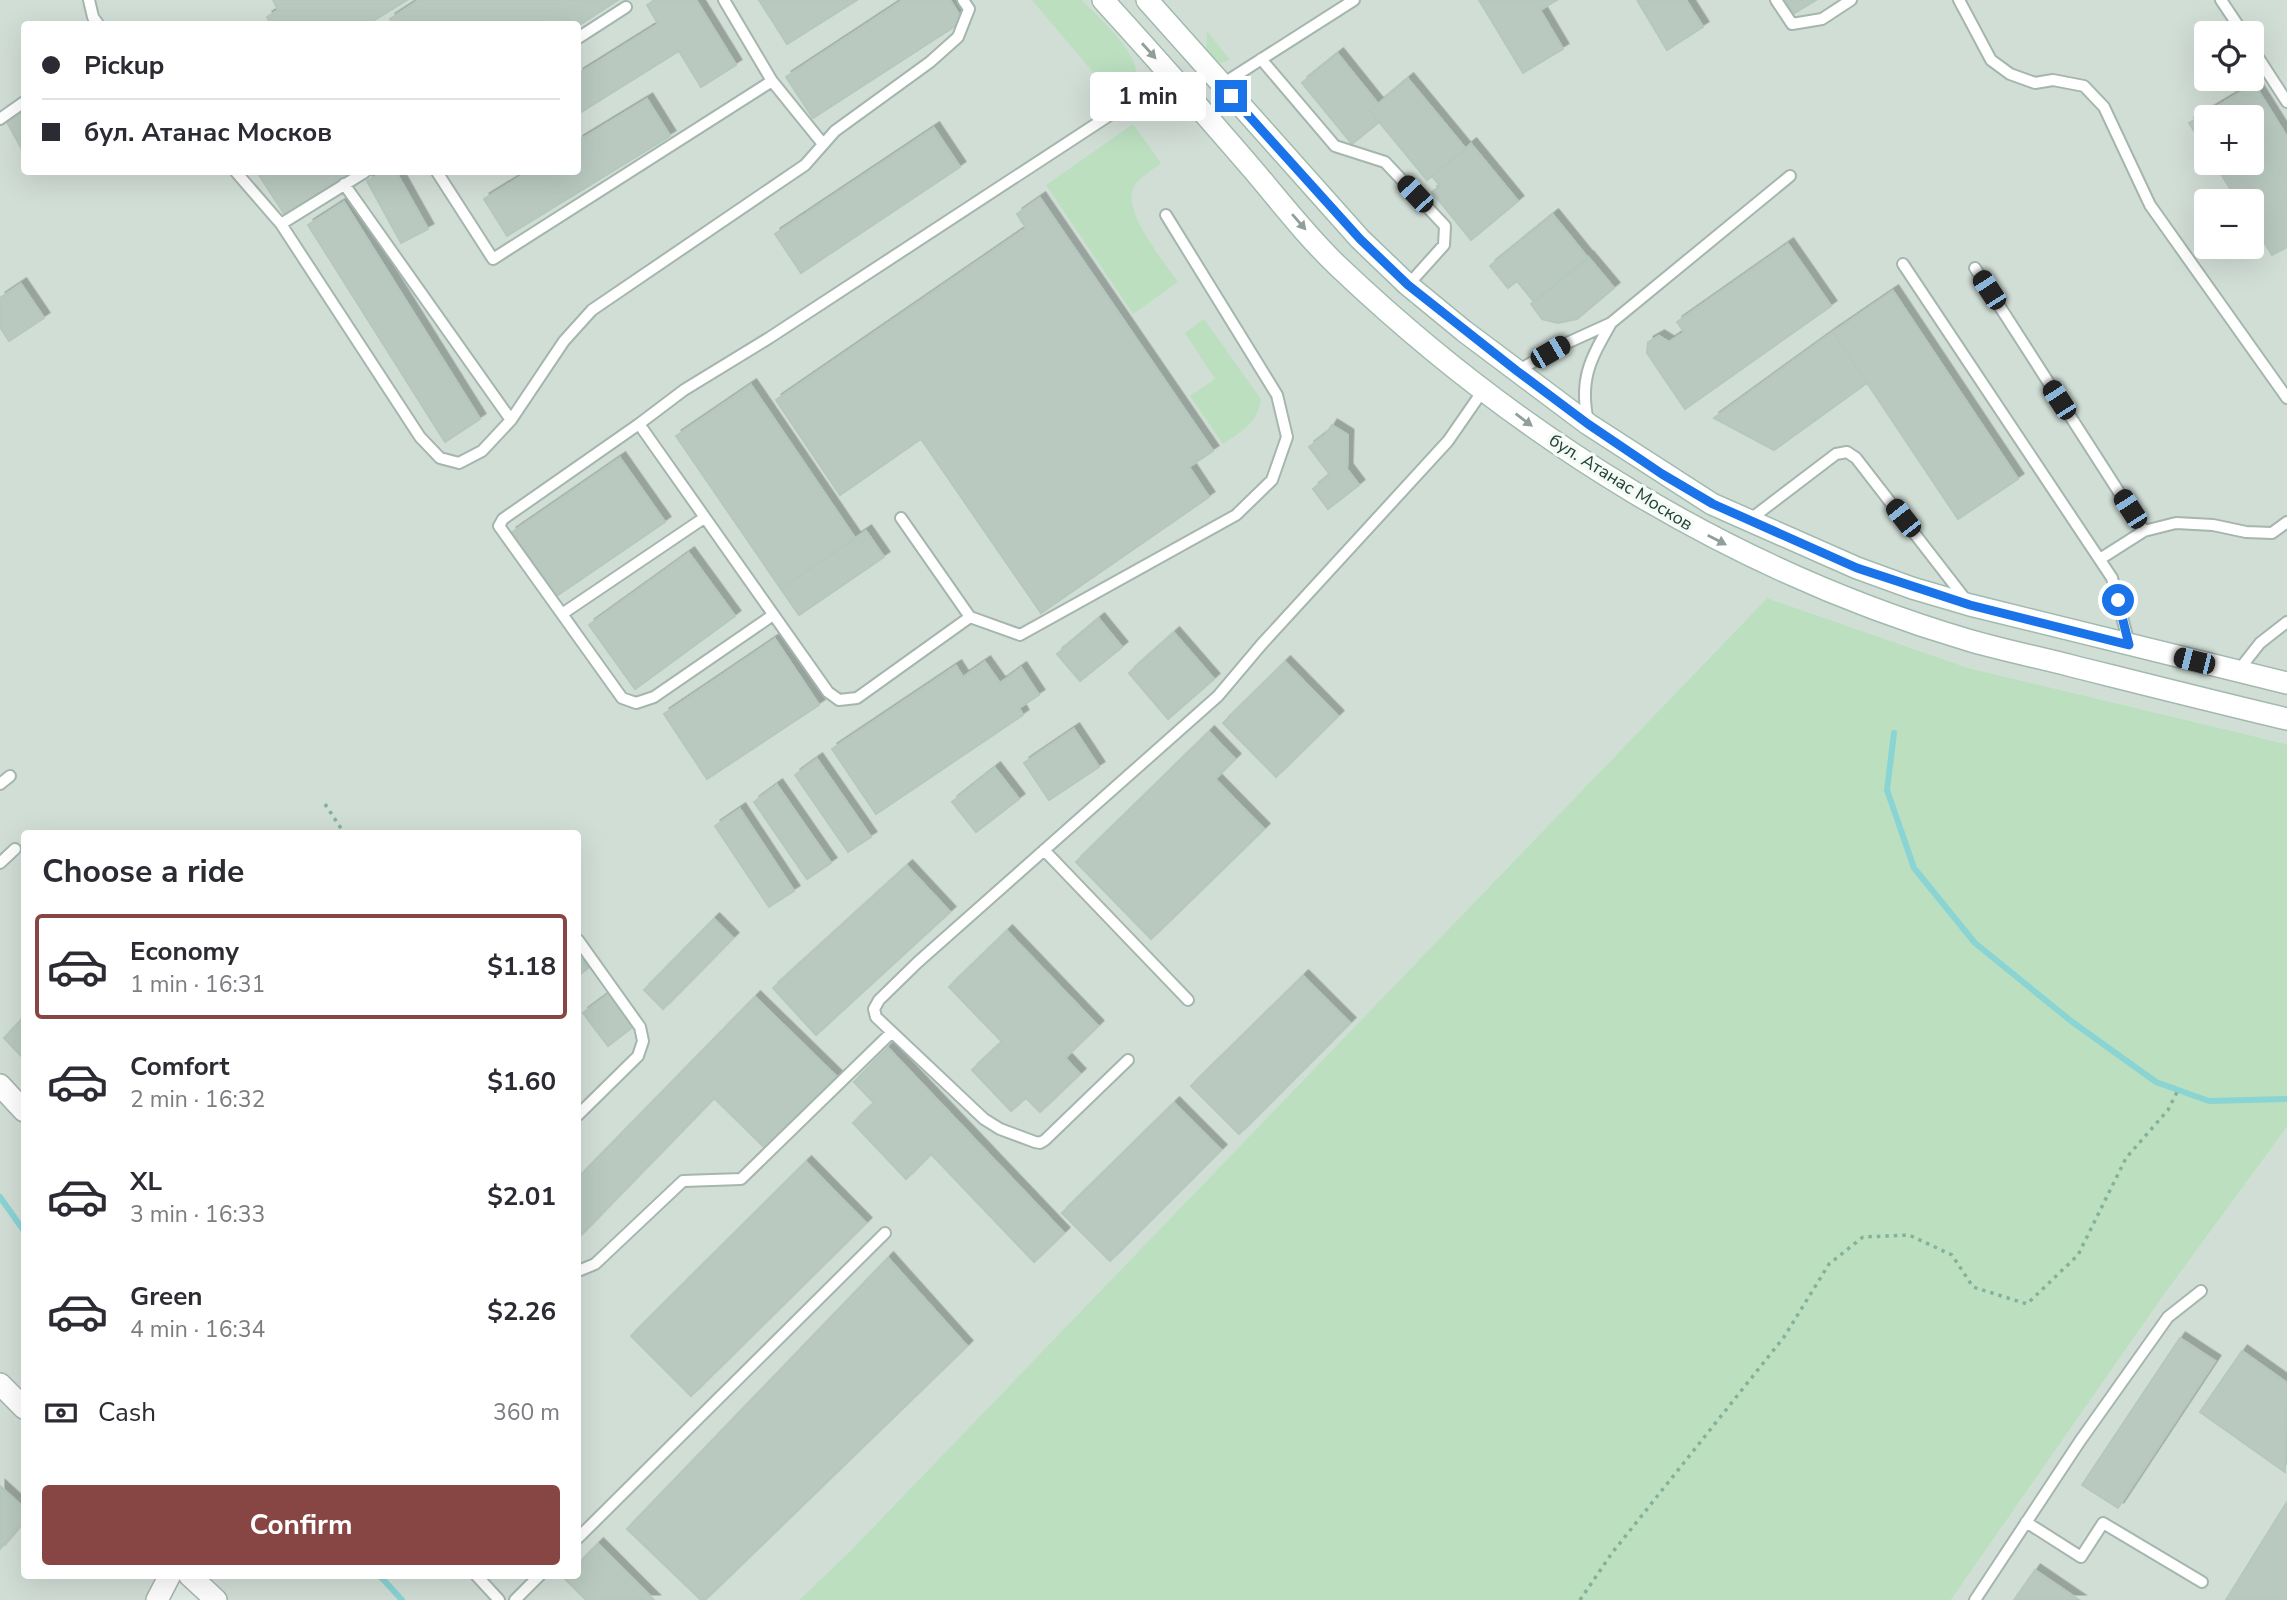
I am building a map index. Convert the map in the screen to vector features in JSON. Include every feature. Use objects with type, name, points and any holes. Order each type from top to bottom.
[{"type":"main road","name":"бул. Атанас Москов","points":[[1103,0],[1336,264],[1387,312],[1554,443],[1648,503],[1748,555],[1830,592],[1968,640],[2287,719]]},
{"type":"main road","name":"бул. Атанас Москов","points":[[1147,0],[1360,239],[1408,285],[1588,424],[1702,498],[1857,568],[1970,605],[2287,683]]},
{"type":"main road","points":[[1171,75],[1191,89],[1201,87],[1205,78],[1202,62]]},
{"type":"main road","points":[[0,1085],[21,1108]]},
{"type":"main road","points":[[0,1384],[21,1405]]},
{"type":"main road","points":[[157,1600],[168,1579]]},
{"type":"main road","points":[[193,1579],[216,1600]]},
{"type":"lane","points":[[89,0],[97,21]]},
{"type":"lane","points":[[723,0],[772,81],[823,144]]},
{"type":"lane","points":[[239,175],[281,224],[420,437],[440,458],[458,463],[482,451],[511,420],[564,341],[592,310],[805,165],[835,131],[930,62],[958,37],[968,9],[963,0]]},
{"type":"lane","points":[[1221,85],[1354,0]]},
{"type":"lane","points":[[1776,0],[1792,24],[1822,19],[1851,0]]},
{"type":"lane","points":[[1959,0],[1991,60],[2010,74],[2035,83],[2053,80],[2084,86],[2104,107],[2150,205],[2287,398]]},
{"type":"lane","points":[[2221,0],[2235,21]]},
{"type":"lane","points":[[581,35],[626,7]]},
{"type":"lane","points":[[1261,60],[1335,146],[1385,162],[1445,226],[1444,245],[1408,285]]},
{"type":"lane","points":[[2264,67],[2287,102]]},
{"type":"lane","points":[[773,615],[653,696],[636,703],[621,698],[499,526],[503,519],[684,390],[769,338],[1171,75]]},
{"type":"lane","points":[[439,175],[494,260],[772,81]]},
{"type":"lane","points":[[0,119],[21,104]]},
{"type":"lane","points":[[281,224],[360,175]]},
{"type":"lane","points":[[1517,371],[1567,343],[1611,323],[1790,176]]},
{"type":"lane","points":[[344,184],[511,420]]},
{"type":"lane","points":[[901,519],[971,617],[1020,635],[1236,515],[1272,480],[1287,437],[1277,395],[1166,215]]},
{"type":"lane","points":[[1903,264],[2112,578],[2129,645]]},
{"type":"lane","points":[[1975,268],[2144,531]]},
{"type":"lane","points":[[1588,424],[1583,398],[1586,377],[1593,354],[1611,323]]},
{"type":"lane","points":[[1128,1060],[1040,1143],[1000,1129],[984,1119],[876,1017],[874,1009],[879,1000],[1218,696],[1261,645],[1448,442],[1484,389]]},
{"type":"lane","points":[[639,424],[828,692],[839,700],[857,698],[971,617]]},
{"type":"lane","points":[[1748,521],[1836,454],[1847,452],[1856,458],[1970,605]]},
{"type":"lane","points":[[562,614],[704,518]]},
{"type":"lane","points":[[2100,559],[2144,531],[2176,523],[2272,533],[2287,522]]},
{"type":"lane","points":[[2238,671],[2260,642],[2287,623]]},
{"type":"lane","points":[[0,784],[10,776]]},
{"type":"lane","points":[[0,863],[15,849]]},
{"type":"lane","points":[[1044,850],[1188,1000]]},
{"type":"lane","points":[[581,944],[640,1027],[643,1041],[638,1056],[581,1112]]},
{"type":"lane","points":[[581,1270],[595,1264],[683,1181],[741,1179],[892,1032]]},
{"type":"lane","points":[[581,1535],[885,1233]]},
{"type":"lane","points":[[1975,1600],[2080,1441],[2168,1317],[2201,1291]]},
{"type":"lane","points":[[2026,1522],[2081,1557],[2104,1523],[2203,1582]]},
{"type":"lane","points":[[480,1579],[499,1600]]},
{"type":"lane","points":[[515,1600],[536,1579]]},
{"type":"path","points":[[325,804],[342,830]]},
{"type":"path","points":[[1580,1600],[1612,1553],[1784,1337],[1829,1264],[1863,1237],[1909,1235],[1952,1255],[1973,1287],[2027,1304],[2078,1255],[2126,1158],[2168,1110],[2178,1090]]},
{"type":"shaded area","points":[[0,0],[2287,0],[2287,744],[1969,668],[1767,598],[850,1551],[799,1600],[203,1600],[177,1581],[159,1600],[0,1600]]},
{"type":"shaded area","points":[[2287,1127],[2287,1600],[1951,1600],[2161,1299]]},
{"type":"green space","points":[[1032,0],[1082,0],[1128,51],[1136,73],[1133,84],[1122,95],[1108,90]]},
{"type":"green space","points":[[1207,31],[1230,60],[1219,63],[1206,51]]},
{"type":"green space","points":[[1133,124],[1161,163],[1135,185],[1133,207],[1145,235],[1178,282],[1133,314],[1046,185]]},
{"type":"green space","points":[[1204,319],[1261,399],[1253,420],[1223,444],[1190,396],[1215,379],[1185,333]]},
{"type":"green space","points":[[1767,598],[1969,668],[2287,744],[2287,1127],[2161,1299],[1951,1600],[799,1600],[850,1551]]},
{"type":"building","points":[[273,0],[407,0],[373,21],[269,21],[267,17],[278,10]]},
{"type":"building","points":[[419,0],[618,0],[581,24],[581,21],[390,19]]},
{"type":"building","points":[[656,0],[696,0],[736,65],[701,87],[679,51],[581,112],[581,72],[658,24],[647,5]]},
{"type":"building","points":[[759,0],[857,0],[787,44]]},
{"type":"building","points":[[903,0],[950,0],[963,21],[813,118],[786,77]]},
{"type":"building","points":[[1479,0],[1557,0],[1540,10],[1563,49],[1523,73]]},
{"type":"building","points":[[1637,0],[1686,0],[1703,27],[1667,50]]},
{"type":"building","points":[[1785,0],[1816,0],[1793,14]]},
{"type":"building","points":[[1338,54],[1378,104],[1370,111],[1379,122],[1352,144],[1302,83]]},
{"type":"building","points":[[1408,79],[1466,149],[1427,180],[1370,111]]},
{"type":"building","points":[[2242,91],[2258,91],[2287,137],[2287,247],[2272,255],[2264,242],[2264,189],[2230,189],[2222,175],[2264,175],[2264,105],[2219,105]]},
{"type":"building","points":[[647,99],[670,136],[507,236],[484,199],[523,175],[581,175],[581,139]]},
{"type":"building","points":[[21,114],[21,148],[7,122]]},
{"type":"building","points":[[934,128],[960,167],[801,273],[775,234]]},
{"type":"building","points":[[1471,144],[1518,201],[1471,240],[1432,192],[1440,186],[1432,176]]},
{"type":"building","points":[[259,175],[347,175],[285,215]]},
{"type":"building","points":[[378,175],[398,175],[428,229],[401,243],[367,181]]},
{"type":"building","points":[[1040,198],[1213,451],[1189,467],[1209,497],[1041,613],[921,439],[840,495],[776,400],[1026,228],[1017,214]]},
{"type":"building","points":[[344,202],[480,419],[445,442],[308,225]]},
{"type":"building","points":[[1553,215],[1588,258],[1534,302],[1517,281],[1508,288],[1490,266]]},
{"type":"building","points":[[1788,244],[1831,306],[1685,409],[1647,353],[1648,342],[1659,336],[1669,342],[1684,332],[1677,322]]},
{"type":"building","points":[[1588,257],[1614,288],[1577,319],[1558,323],[1542,319],[1531,304]]},
{"type":"building","points":[[21,284],[44,318],[9,341],[0,327],[0,298]]},
{"type":"building","points":[[1893,291],[2018,479],[1958,519],[1833,332]]},
{"type":"building","points":[[1833,332],[1867,383],[1774,450],[1714,418]]},
{"type":"building","points":[[751,385],[855,538],[781,589],[676,436]]},
{"type":"building","points":[[1332,425],[1348,435],[1347,469],[1359,485],[1328,509],[1313,489],[1330,475],[1309,447],[1327,433]]},
{"type":"building","points":[[620,458],[665,522],[555,597],[511,533]]},
{"type":"building","points":[[866,531],[884,557],[799,615],[781,589]]},
{"type":"building","points":[[689,553],[735,616],[635,689],[589,625]]},
{"type":"building","points":[[1099,619],[1122,647],[1080,681],[1057,654]]},
{"type":"building","points":[[1174,633],[1214,679],[1168,719],[1129,673]]},
{"type":"building","points":[[775,639],[819,705],[707,779],[664,714]]},
{"type":"building","points":[[985,662],[1000,683],[1021,668],[1039,695],[1019,708],[1023,715],[876,814],[832,749],[956,666],[963,677]]},
{"type":"building","points":[[1285,662],[1338,716],[1276,777],[1223,723]]},
{"type":"building","points":[[1074,729],[1099,767],[1049,800],[1024,763]]},
{"type":"building","points":[[1209,732],[1235,759],[1215,779],[1264,829],[1151,939],[1076,862]]},
{"type":"building","points":[[817,759],[871,837],[848,852],[795,775]]},
{"type":"building","points":[[995,768],[1019,799],[976,832],[952,802]]},
{"type":"building","points":[[777,785],[831,863],[807,879],[754,802]]},
{"type":"building","points":[[740,809],[794,891],[769,907],[715,826]]},
{"type":"building","points":[[907,866],[950,912],[816,1035],[773,988]]},
{"type":"building","points":[[714,919],[733,938],[663,1009],[644,990]]},
{"type":"building","points":[[1007,931],[1098,1026],[1065,1058],[1080,1074],[1040,1112],[1026,1098],[1011,1111],[972,1070],[1002,1042],[949,987]]},
{"type":"building","points":[[581,958],[588,968],[581,974]]},
{"type":"building","points":[[1303,976],[1350,1023],[1239,1134],[1191,1086]]},
{"type":"building","points":[[609,994],[634,1026],[608,1046],[583,1013]]},
{"type":"building","points":[[755,997],[837,1077],[766,1149],[714,1098],[581,1235],[581,1175]]},
{"type":"building","points":[[21,1020],[21,1056],[4,1038]]},
{"type":"building","points":[[888,1048],[1064,1233],[1034,1262],[931,1154],[906,1179],[853,1123],[874,1103],[854,1082]]},
{"type":"building","points":[[1174,1103],[1221,1150],[1110,1261],[1062,1213]]},
{"type":"building","points":[[806,1162],[866,1223],[691,1396],[631,1336]]},
{"type":"building","points":[[888,1258],[967,1346],[705,1600],[701,1600],[627,1529]]},
{"type":"building","points":[[2180,1338],[2215,1361],[2118,1508],[2082,1485]]},
{"type":"building","points":[[2242,1351],[2287,1383],[2285,1472],[2200,1412]]},
{"type":"building","points":[[0,1486],[21,1505],[21,1524],[0,1549]]},
{"type":"building","points":[[2287,1502],[2287,1600],[2226,1600]]},
{"type":"building","points":[[598,1544],[654,1600],[586,1600],[565,1579],[581,1579],[581,1561]]},
{"type":"building","points":[[2035,1570],[2079,1600],[2014,1600]]},
{"type":"waterway","points":[[1894,733],[1887,790],[1914,868],[1975,943],[2071,1021],[2156,1082],[2209,1101],[2287,1099]]},
{"type":"waterway","points":[[0,1197],[21,1227]]},
{"type":"waterway","points":[[383,1579],[402,1600]]},
{"type":"route","points":[[1231,96],[1360,239],[1408,285],[1464,331],[1588,424],[1662,474],[1713,504],[1857,568],[1912,588],[2129,645],[2118,600]]}]
